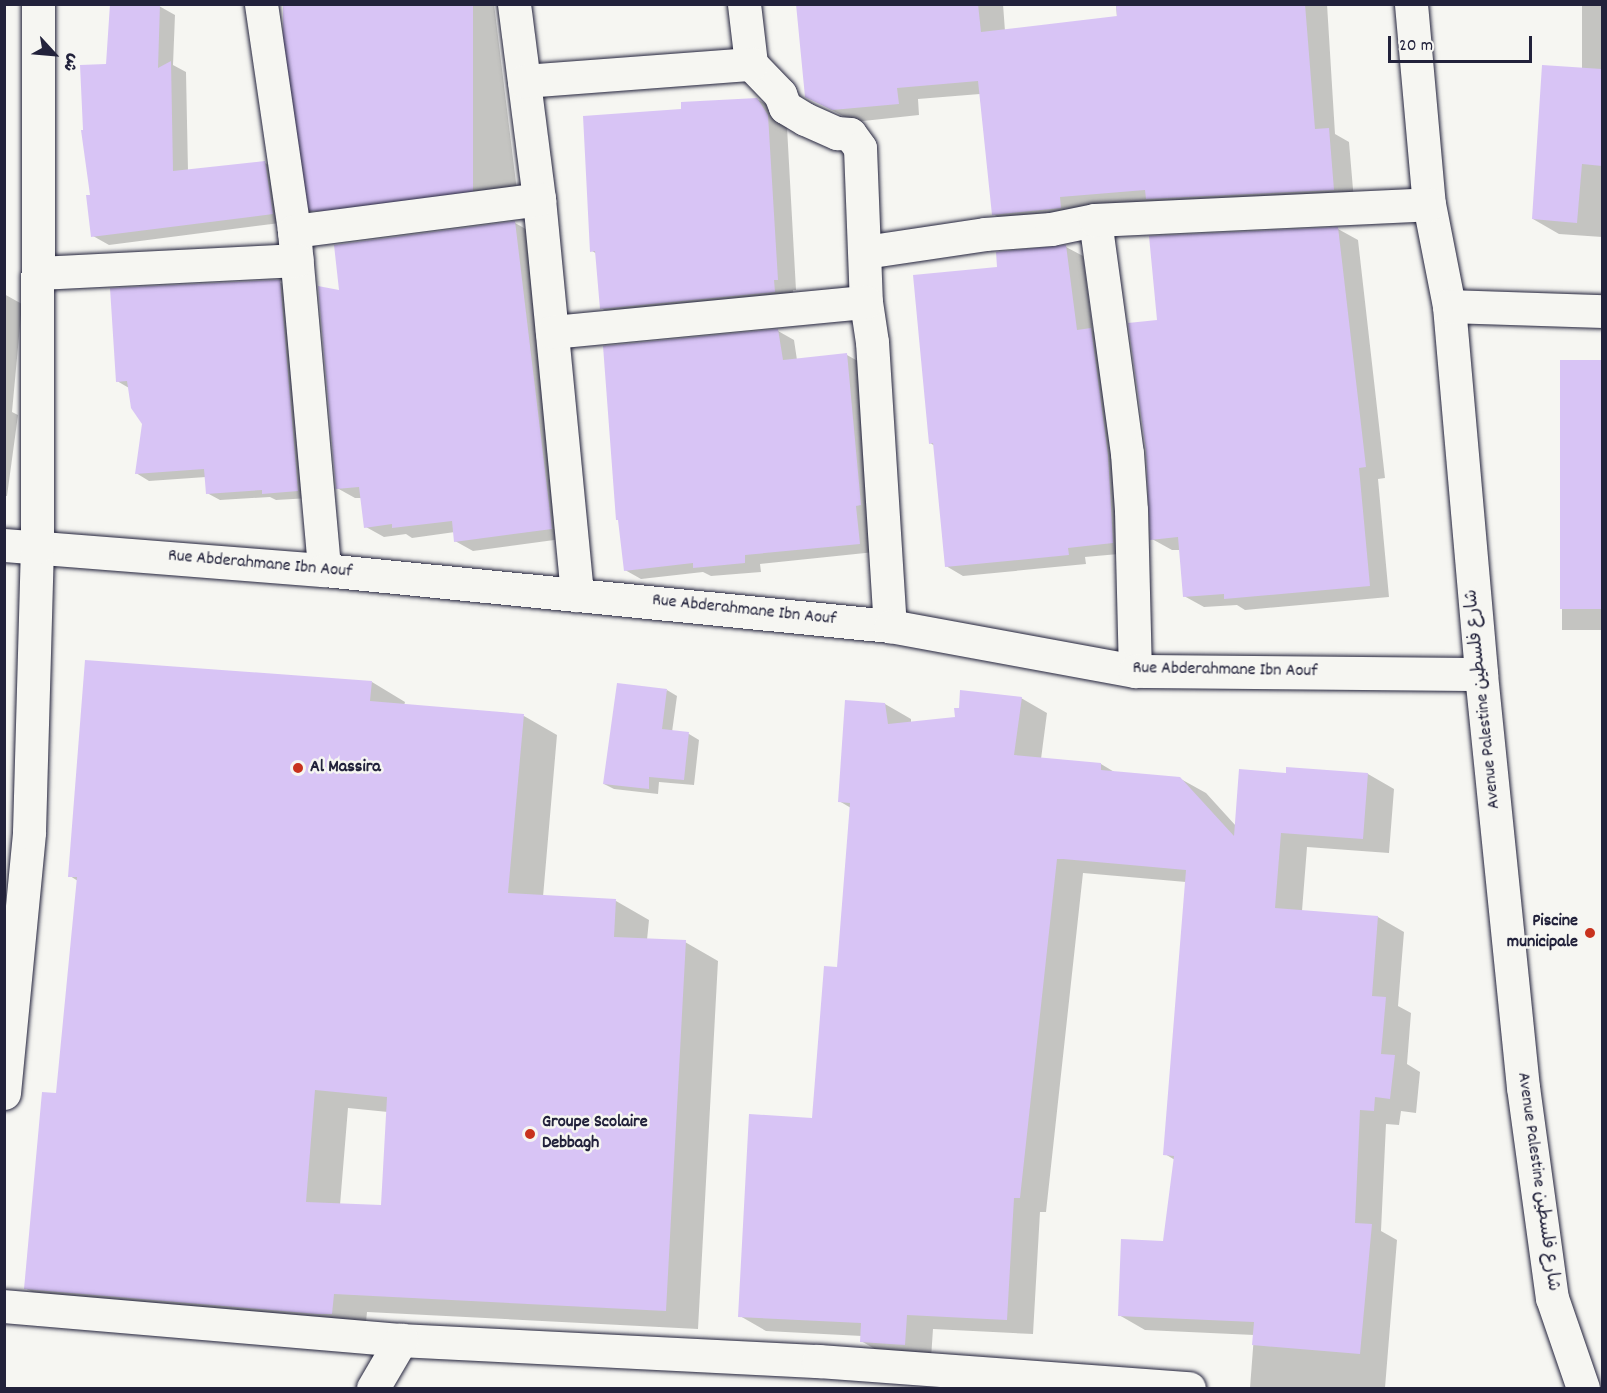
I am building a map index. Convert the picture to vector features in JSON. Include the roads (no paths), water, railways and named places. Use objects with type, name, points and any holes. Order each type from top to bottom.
[{"type":"street","points":[[4,1093],[17,831],[37,547],[39,4]]},
{"type":"street","points":[[261,4],[296,245],[324,570]]},
{"type":"street","points":[[514,4],[539,199],[577,595]]},
{"type":"street","points":[[744,4],[751,64],[780,94],[785,107],[837,133],[850,134],[860,148],[866,302],[872,342],[890,626]]},
{"type":"street","name":"Avenue Palestine شارع فلسطين","points":[[1411,4],[1429,204],[1449,306],[1481,674],[1523,1087],[1552,1298],[1583,1389]]},
{"type":"street","points":[[524,81],[751,64]]},
{"type":"street","points":[[39,273],[296,245],[539,199]]},
{"type":"street","points":[[865,252],[985,234],[1051,230],[1095,220],[1429,204]]},
{"type":"street","points":[[1095,220],[1128,464],[1135,671]]},
{"type":"street","points":[[552,332],[866,302]]},
{"type":"street","points":[[1449,306],[1602,310]]},
{"type":"street","name":"Rue Abderahmane Ibn Aouf","points":[[4,545],[324,570],[890,626],[1135,671],[1481,674]]},
{"type":"street","points":[[4,1306],[824,1375],[1189,1389]]},
{"type":"street","points":[[373,1389],[401,1340]]},
{"type":"place","name":"Al Massira","points":[[298,768]]},
{"type":"place","name":"Piscine municipale","points":[[1590,933]]},
{"type":"place","name":"Groupe Scolaire Debbagh","points":[[530,1134]]}]
